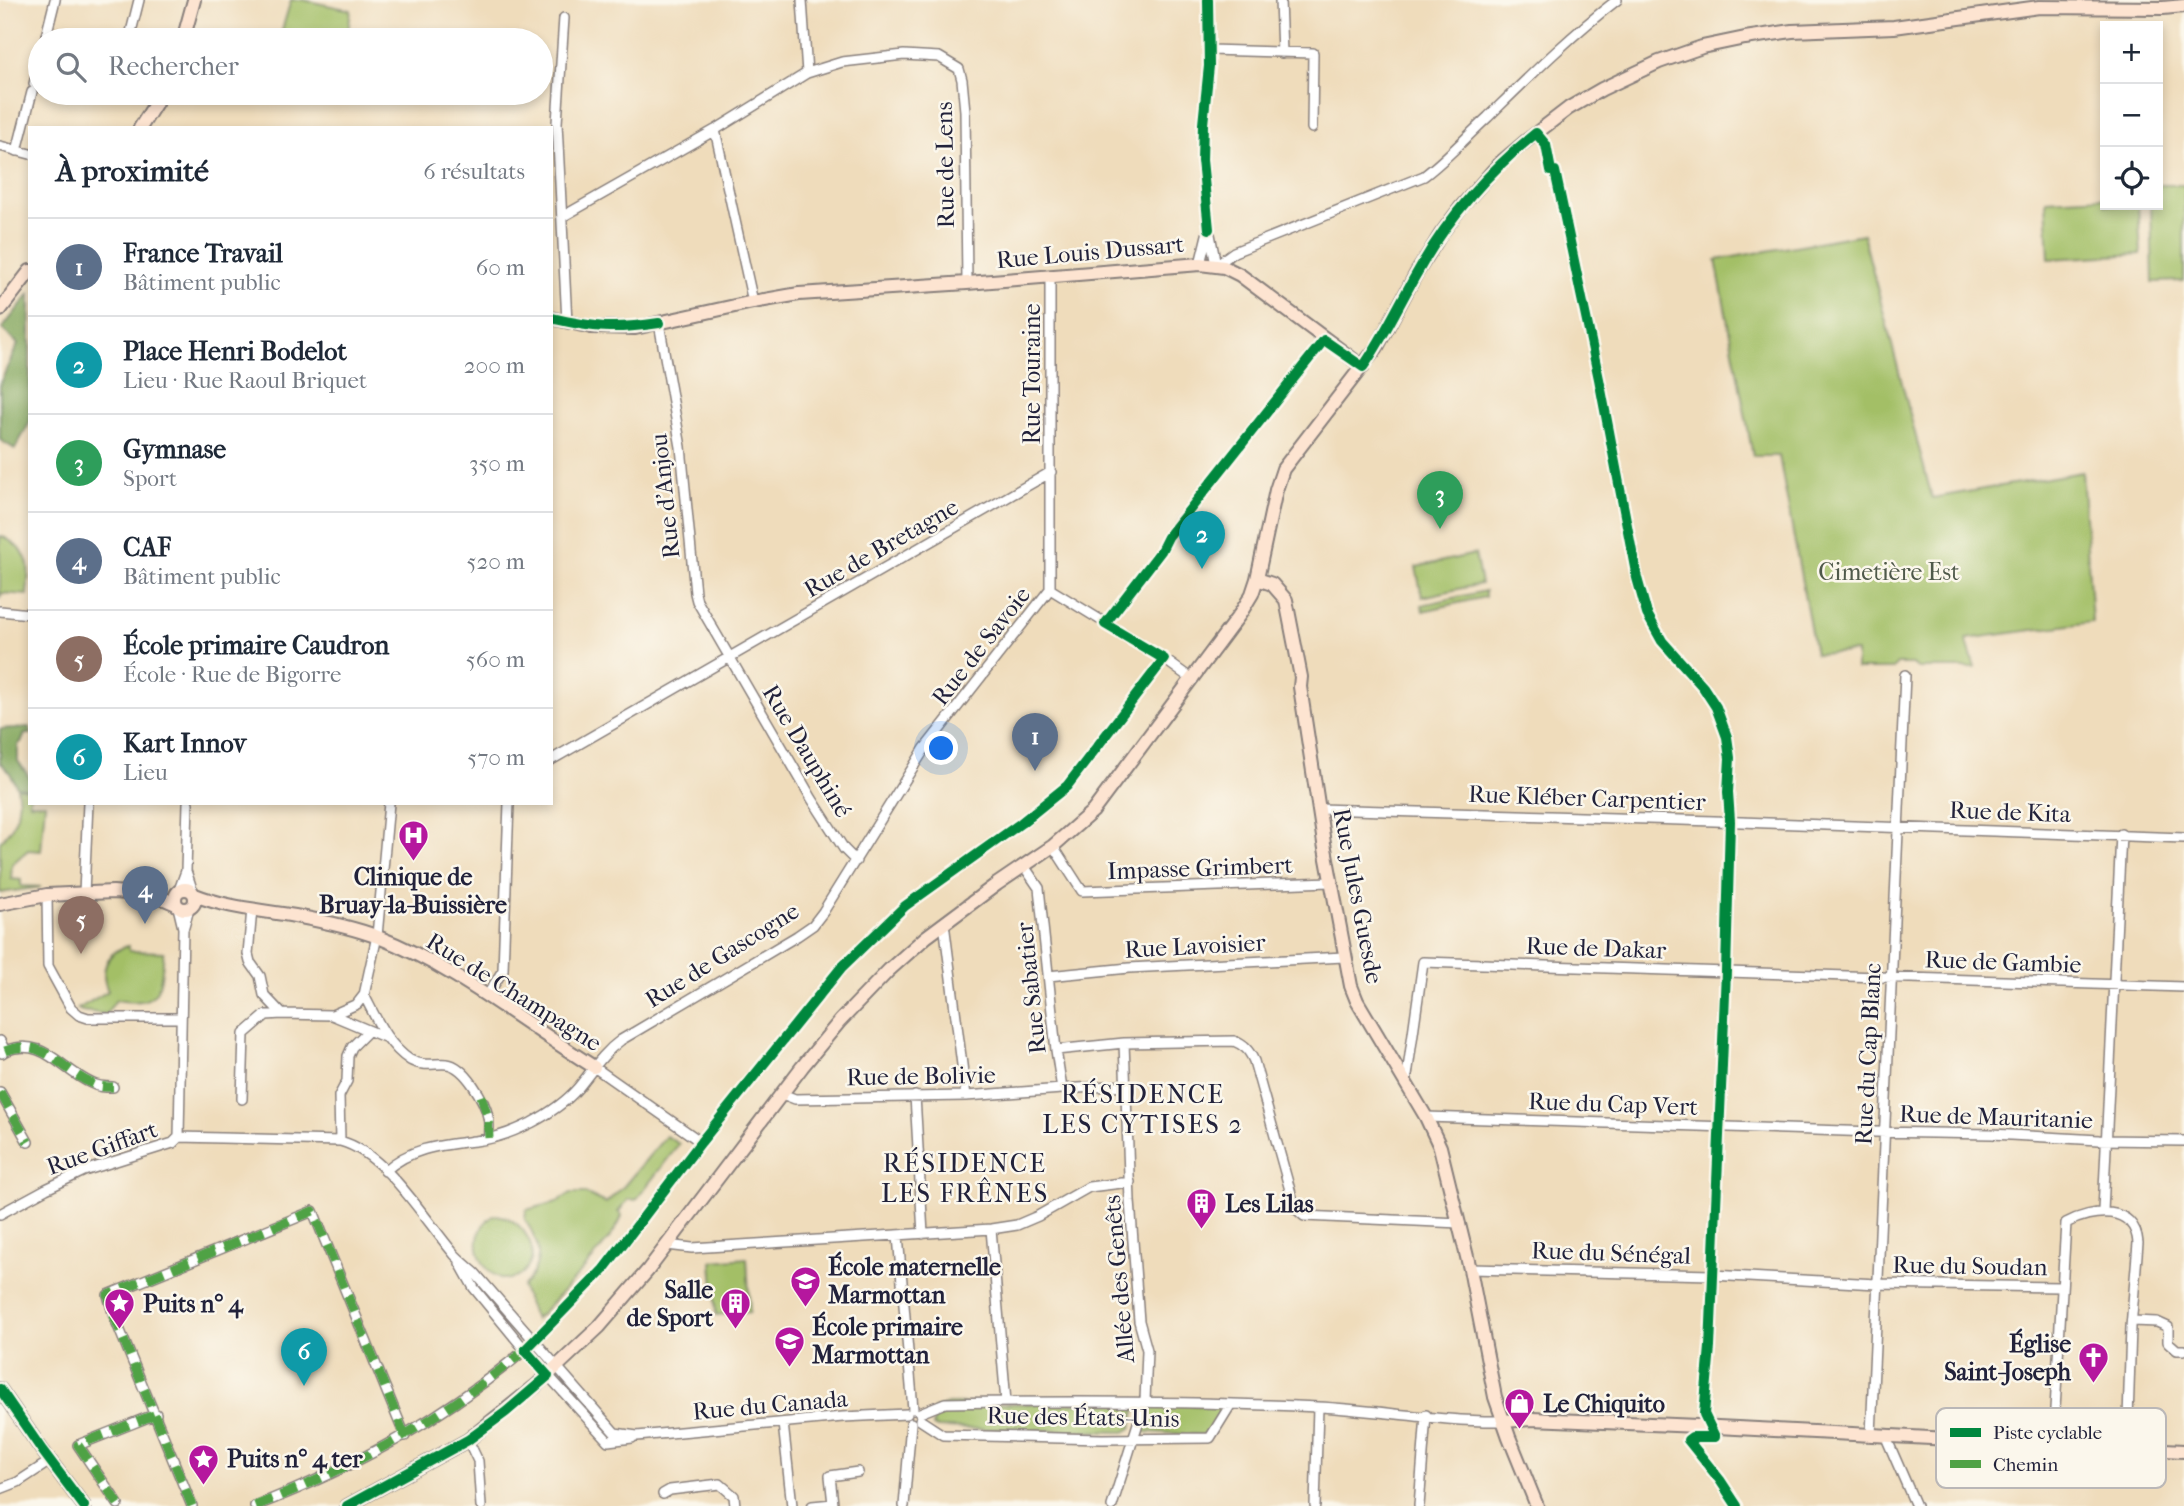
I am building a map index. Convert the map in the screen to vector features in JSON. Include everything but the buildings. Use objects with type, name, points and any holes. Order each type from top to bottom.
[{"type":"street","points":[[48,28],[55,0]]},
{"type":"street","points":[[132,28],[139,0]]},
{"type":"street","points":[[186,28],[194,0]]},
{"type":"street","points":[[562,217],[715,130],[807,73],[802,0]]},
{"type":"street","points":[[1208,0],[1209,50],[1202,160],[1209,229],[1216,265],[1234,252],[1424,176],[1447,159],[1555,50],[1617,0]]},
{"type":"street","points":[[1280,0],[1282,52]]},
{"type":"street","points":[[347,1506],[468,1440],[506,1412],[552,1372],[616,1309],[823,1041],[857,1002],[907,952],[1053,846],[1093,811],[1193,680],[1252,594],[1283,470],[1363,367],[1386,331],[1427,255],[1452,219],[1499,164],[1547,123],[1602,89],[1659,62],[1702,47],[1745,38],[1780,33],[1894,27],[2039,7],[2184,6]]},
{"type":"street","points":[[564,18],[554,136],[562,217],[567,322]]},
{"type":"street","points":[[1209,50],[1313,53],[1312,128]]},
{"type":"street","name":"Rue de Lens","points":[[807,73],[842,62],[904,55],[939,57],[959,69],[965,111],[967,283]]},
{"type":"street","points":[[17,151],[29,105]]},
{"type":"street","points":[[141,126],[154,105]]},
{"type":"street","points":[[715,130],[753,302]]},
{"type":"street","points":[[0,146],[28,154]]},
{"type":"street","points":[[1200,264],[1209,229]]},
{"type":"street","name":"Rue Louis Dussart","points":[[553,318],[591,327],[635,328],[799,294],[1200,264],[1216,265],[1240,275],[1363,367]]},
{"type":"street","points":[[0,310],[28,274]]},
{"type":"street","name":"Rue Touraine","points":[[1050,277],[1051,472]]},
{"type":"street","name":"Rue d'Anjou","points":[[659,323],[681,447],[695,593],[730,657]]},
{"type":"street","name":"Rue de Savoie","points":[[856,861],[925,748],[1050,589],[1051,472]]},
{"type":"street","name":"Rue de Bretagne","points":[[553,759],[1051,472]]},
{"type":"street","name":"Rue Jules Guesde","points":[[1257,579],[1272,584],[1286,600],[1301,677],[1300,687],[1330,882],[1351,986],[1357,1002],[1426,1117],[1443,1156],[1471,1269],[1495,1397],[1537,1506]]},
{"type":"street","points":[[1050,589],[1164,659],[1193,680]]},
{"type":"street","points":[[0,611],[28,614]]},
{"type":"street","name":"Rue Dauphiné","points":[[730,657],[831,830],[846,853],[856,861]]},
{"type":"street","points":[[534,1342],[603,1270],[701,1142],[841,968],[905,906],[1067,786],[1164,659]]},
{"type":"street","name":"Rue du Cap Blanc","points":[[1871,1435],[1896,827],[1905,675]]},
{"type":"street","points":[[84,893],[88,805]]},
{"type":"street","points":[[188,805],[178,1136],[340,1141],[363,1150],[385,1171],[456,1256],[475,1273],[534,1342],[552,1372]]},
{"type":"street","points":[[332,1015],[357,1004],[364,995],[377,936],[389,805]]},
{"type":"street","points":[[488,996],[503,970],[509,805]]},
{"type":"street","name":"Rue Kléber Carpentier","points":[[1319,809],[1896,827]]},
{"type":"street","name":"Rue de Kita","points":[[1896,827],[2184,838]]},
{"type":"street","points":[[2103,1211],[2121,834]]},
{"type":"street","name":"Impasse Grimbert","points":[[1053,846],[1082,891],[1330,882]]},
{"type":"street","name":"Rue de Gascogne","points":[[385,1171],[394,1164],[432,1147],[489,1138],[532,1122],[554,1109],[578,1088],[608,1049],[813,925],[856,861]]},
{"type":"street","name":"Rue Sabatier","points":[[1024,866],[1040,888],[1062,1089]]},
{"type":"street","points":[[47,895],[48,966],[75,1012],[88,1018],[180,1018]]},
{"type":"street","name":"Rue de Champagne","points":[[0,904],[47,895],[155,895],[298,916],[377,936],[488,996],[701,1142]]},
{"type":"street","points":[[252,909],[248,954],[250,962],[260,976],[264,995],[282,1014]]},
{"type":"street","points":[[944,923],[966,1096]]},
{"type":"street","name":"Rue Lavoisier","points":[[1048,976],[1129,968],[1344,957]]},
{"type":"street","name":"Rue de Dakar","points":[[1406,1083],[1423,962],[1891,978]]},
{"type":"street","name":"Rue de Gambie","points":[[1891,978],[2184,988]]},
{"type":"street","points":[[364,995],[387,1038]]},
{"type":"street","points":[[242,1099],[244,1034],[266,1015],[332,1015],[387,1038],[415,1062],[455,1066],[481,1096],[488,1116],[489,1138]]},
{"type":"street","points":[[340,1141],[339,1096],[347,1081],[348,1056],[352,1047],[368,1031]]},
{"type":"street","points":[[0,1041],[3,1053],[23,1046],[36,1048],[90,1083],[113,1087]]},
{"type":"street","points":[[1056,1050],[1124,1043],[1234,1041],[1243,1044],[1254,1061],[1295,1208],[1304,1216],[1460,1223]]},
{"type":"street","name":"Allée des Genêts","points":[[1112,1506],[1145,1401],[1147,1350],[1139,1321],[1124,1043]]},
{"type":"street","points":[[1062,1089],[1127,1085]]},
{"type":"street","name":"Rue de Bolivie","points":[[782,1094],[795,1099],[966,1096],[1062,1089]]},
{"type":"street","points":[[0,1092],[28,1142]]},
{"type":"street","points":[[915,1096],[923,1234]]},
{"type":"street","name":"Rue du Cap Vert","points":[[1426,1117],[1883,1132]]},
{"type":"street","name":"Rue de Mauritanie","points":[[1883,1132],[2184,1141]]},
{"type":"street","name":"Rue Giffart","points":[[0,1214],[73,1175],[173,1143],[178,1136]]},
{"type":"street","points":[[667,1245],[692,1248],[991,1229],[1017,1225],[1089,1187],[1130,1182]]},
{"type":"street","points":[[192,1506],[114,1316],[108,1295],[313,1211],[405,1436]]},
{"type":"street","points":[[2055,1408],[2066,1223],[2080,1215],[2103,1211],[2128,1219],[2137,1229],[2129,1408]]},
{"type":"street","points":[[991,1229],[1006,1402]]},
{"type":"street","points":[[898,1236],[914,1416],[904,1506]]},
{"type":"street","points":[[456,1256],[474,1288],[525,1350],[552,1372]]},
{"type":"street","name":"Rue du Sénégal","points":[[1471,1269],[1712,1275],[1877,1283]]},
{"type":"street","name":"Rue du Soudan","points":[[1877,1283],[2062,1287]]},
{"type":"street","points":[[2132,1321],[2157,1322],[2168,1327],[2168,1342],[2177,1350],[2184,1350]]},
{"type":"street","points":[[255,1506],[346,1468],[405,1436],[471,1393],[525,1350]]},
{"type":"street","name":"Rue du Canada","points":[[552,1372],[615,1433],[636,1436],[783,1423],[914,1416]]},
{"type":"street","points":[[0,1389],[84,1506]]},
{"type":"street","name":"Rue des États-Unis","points":[[914,1416],[945,1402],[1145,1401],[1318,1407],[1475,1421],[1503,1421]]},
{"type":"street","name":"Rue des États-Unis","points":[[914,1416],[943,1434],[1134,1439],[1210,1438],[1231,1404]]},
{"type":"street","points":[[1315,1506],[1318,1407]]},
{"type":"street","points":[[118,1504],[78,1445],[156,1414]]},
{"type":"street","points":[[1419,1506],[1426,1415]]},
{"type":"street","points":[[1503,1421],[1532,1419],[1936,1438]]},
{"type":"street","points":[[783,1423],[792,1506]]},
{"type":"street","points":[[1885,1436],[1916,1506]]},
{"type":"street","points":[[468,1440],[478,1461],[481,1506]]},
{"type":"street","points":[[2166,1450],[2184,1451]]},
{"type":"street","points":[[0,1489],[18,1482],[50,1461]]},
{"type":"street","points":[[812,1506],[832,1504],[830,1476],[858,1472]]},
{"type":"street","points":[[663,1494],[670,1490],[720,1484],[734,1496],[735,1506]]},
{"type":"green space","points":[[291,0],[351,10],[349,28],[283,28]]},
{"type":"green space","points":[[2163,185],[2184,185],[2184,281],[2153,282],[2151,210],[2163,210]]},
{"type":"green space","points":[[2100,197],[2100,210],[2138,210],[2141,254],[2049,259],[2046,200]]},
{"type":"green space","name":"Cimetière Est","points":[[1863,234],[1932,498],[2082,472],[2092,622],[1966,639],[1975,668],[1918,668],[1912,664],[1897,664],[1893,669],[1856,669],[1856,652],[1815,654],[1779,456],[1753,456],[1716,260]]},
{"type":"green space","points":[[28,296],[28,426],[15,449],[0,440],[0,383],[18,344],[2,329]]},
{"type":"green space","points":[[0,536],[11,541],[25,555],[28,584],[27,595],[1,593],[0,599]]},
{"type":"green space","points":[[1475,554],[1481,584],[1422,597],[1416,567]]},
{"type":"green space","points":[[1485,591],[1485,597],[1423,611],[1422,605]]},
{"type":"green space","points":[[28,727],[28,734],[25,734],[18,745],[18,761],[28,775],[28,789],[17,787],[0,762],[0,729]]},
{"type":"green space","points":[[17,787],[28,789],[28,805],[45,805],[41,851],[28,850],[12,864],[11,879],[21,880],[21,886],[41,887],[0,893],[0,842],[11,829],[19,800]]},
{"type":"green space","points":[[128,946],[129,951],[164,952],[159,986],[155,993],[142,1001],[116,1000],[106,1014],[78,1009],[108,991],[104,977],[106,963],[114,952]]},
{"type":"green space","points":[[666,1136],[679,1144],[636,1200],[629,1199],[618,1212],[622,1215],[610,1238],[535,1320],[522,1287],[534,1271],[538,1255],[535,1238],[525,1220],[526,1210],[557,1202],[571,1193],[585,1193],[606,1203]]},
{"type":"green space","points":[[495,1215],[503,1216],[523,1230],[532,1253],[531,1261],[522,1274],[510,1279],[499,1278],[490,1271],[482,1261],[478,1249],[478,1237],[484,1225]]},
{"type":"green space","points":[[747,1258],[750,1312],[716,1315],[712,1261]]},
{"type":"green space","points":[[1132,1403],[1136,1408],[1131,1428],[1124,1432],[933,1426],[935,1409],[948,1404]]},
{"type":"green space","points":[[1150,1403],[1216,1406],[1221,1411],[1213,1429],[1202,1435],[1145,1432],[1140,1428]]},
{"type":"marked path","points":[[5,1051],[18,1047],[41,1051],[80,1077],[94,1084],[113,1087]]},
{"type":"marked path","points":[[0,1092],[28,1142]]},
{"type":"marked path","points":[[481,1096],[488,1117],[489,1138]]},
{"type":"marked path","points":[[192,1506],[114,1316],[108,1295],[313,1211],[405,1436]]},
{"type":"marked path","points":[[255,1506],[363,1458],[430,1420],[525,1350]]},
{"type":"marked path","points":[[118,1504],[78,1445],[156,1414]]},
{"type":"cycle path","points":[[1208,0],[1209,66],[1202,160],[1209,229]]},
{"type":"cycle path","points":[[347,1506],[468,1440],[548,1376],[525,1350],[603,1270],[701,1142],[841,968],[905,906],[1021,823],[1067,786],[1164,659],[1105,624],[1161,551],[1168,537],[1324,340],[1363,367],[1429,253],[1455,215],[1485,180],[1536,133],[1546,145],[1551,171],[1555,171],[1637,578],[1647,614],[1662,641],[1703,687],[1716,707],[1727,737],[1730,758],[1726,971],[1710,1347],[1704,1414],[1715,1437]]},
{"type":"cycle path","points":[[553,318],[605,327],[659,323]]},
{"type":"cycle path","points":[[0,1389],[84,1506]]},
{"type":"cycle path","points":[[1715,1437],[1692,1437],[1688,1440],[1737,1506]]},
{"type":"place","name":"Gymnase","points":[[1440,529]]},
{"type":"place","name":"Place Henri Bodelot","points":[[1202,569]]},
{"type":"place","name":"France Travail","points":[[1035,771]]},
{"type":"place","name":"Clinique de Bruay-la-Buissière","points":[[413,862]]},
{"type":"place","name":"CAF","points":[[145,924]]},
{"type":"place","name":"École primaire Caudron","points":[[81,954]]},
{"type":"place","name":"Les Lilas","points":[[1202,1231]]},
{"type":"place","name":"École maternelle Marmottan","points":[[805,1308]]},
{"type":"place","name":"Puits n° 4","points":[[120,1331]]},
{"type":"place","name":"Salle de Sport","points":[[736,1331]]},
{"type":"place","name":"École primaire Marmottan","points":[[789,1368]]},
{"type":"place","name":"Église Saint-Joseph","points":[[2094,1385]]},
{"type":"place","name":"Kart Innov","points":[[304,1386]]},
{"type":"place","name":"Le Chiquito","points":[[1520,1431]]},
{"type":"place","name":"Puits n° 4 ter","points":[[204,1486]]},
{"type":"district","name":"RÉSIDENCE LES CYTISES 2","points":[[1143,1109]]},
{"type":"district","name":"RÉSIDENCE LES FRÊNES","points":[[965,1178]]}]
